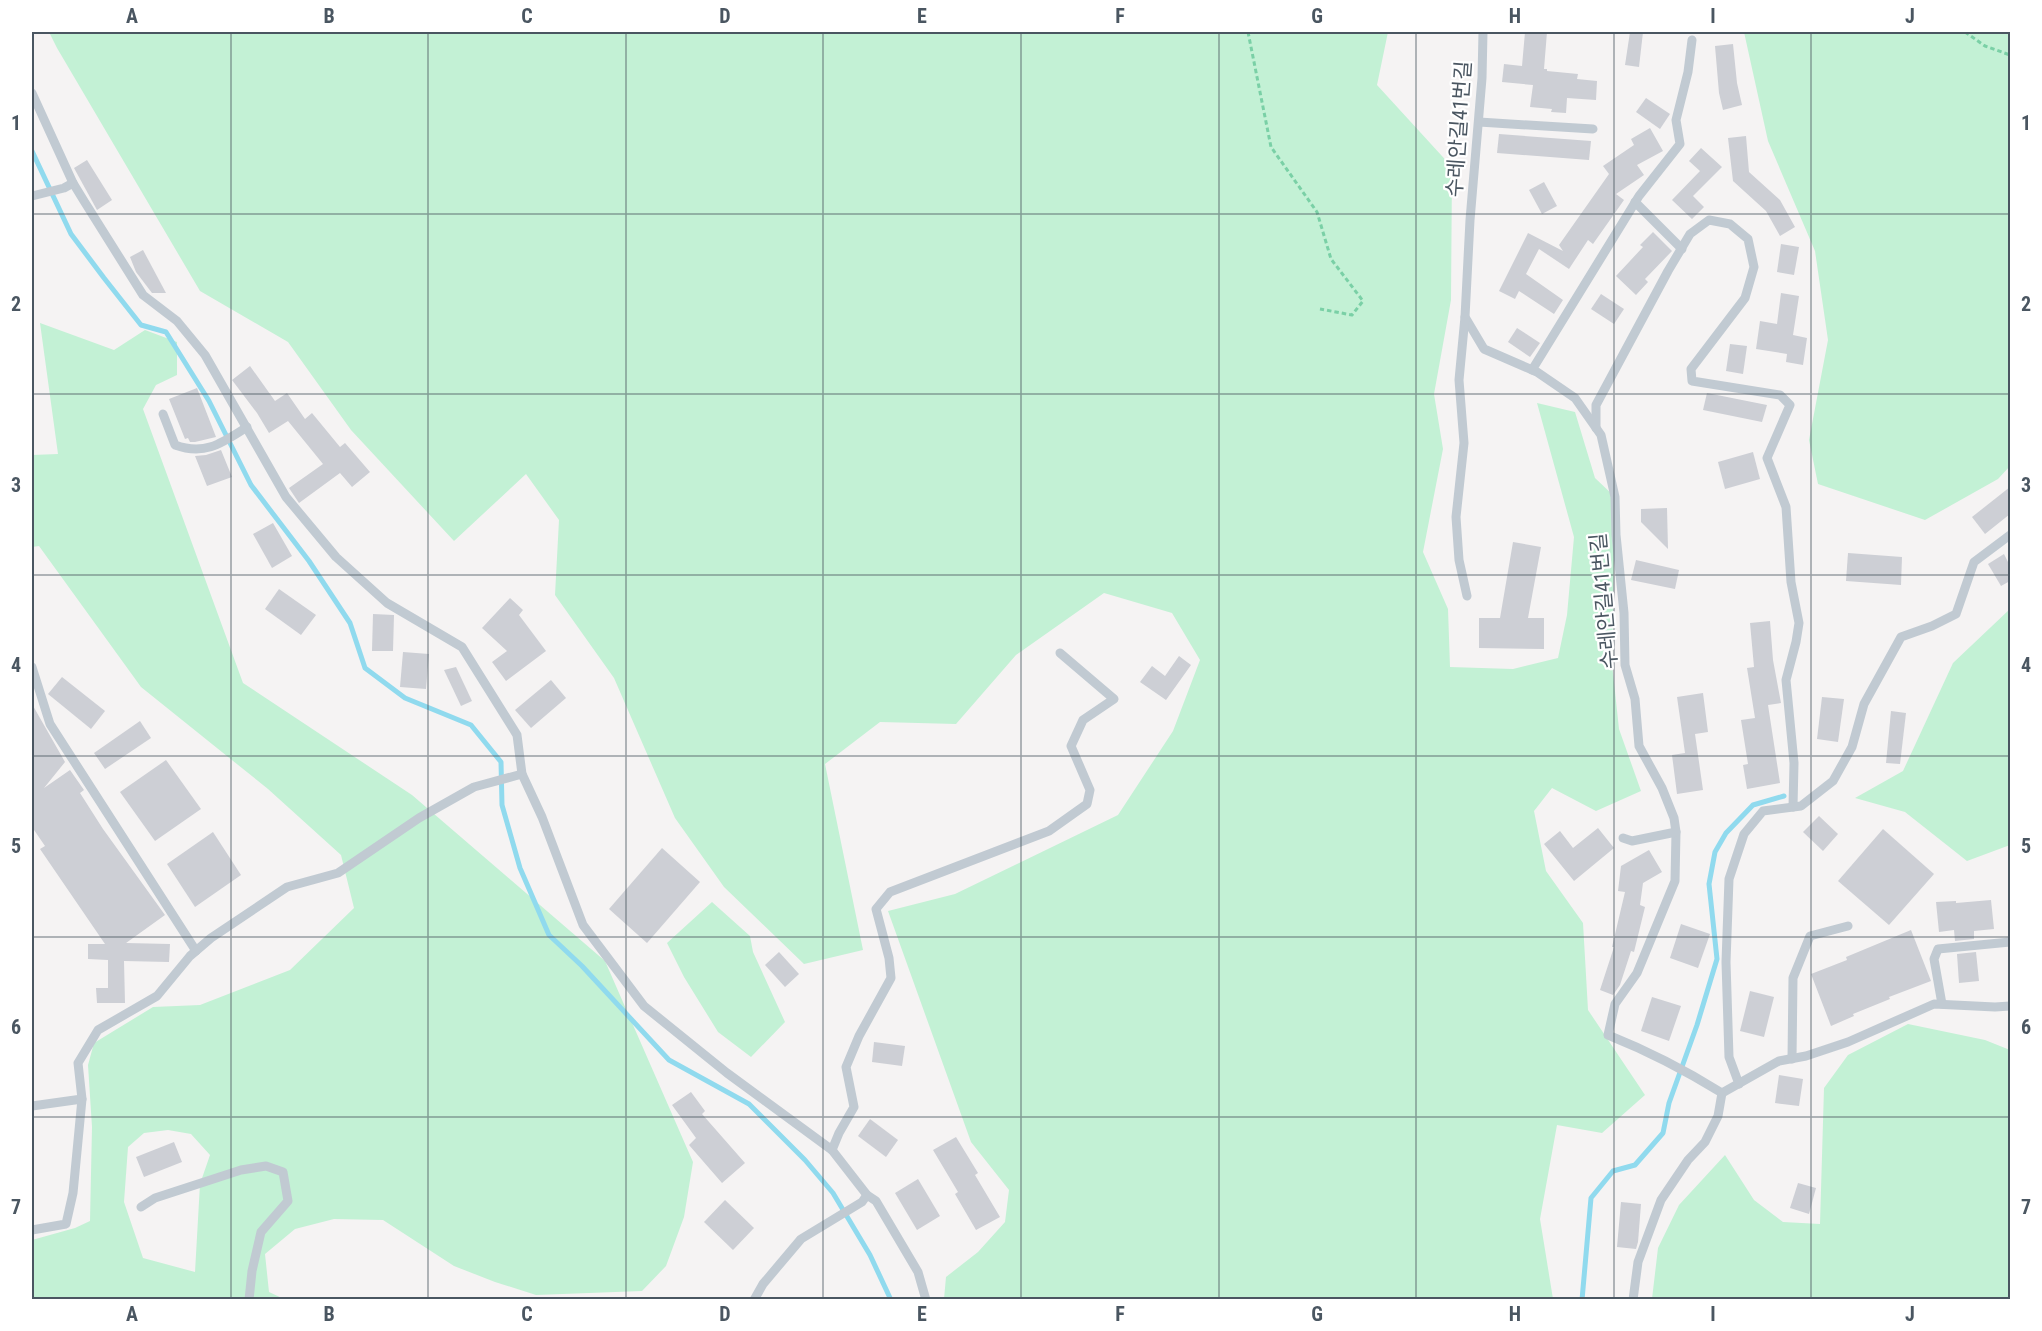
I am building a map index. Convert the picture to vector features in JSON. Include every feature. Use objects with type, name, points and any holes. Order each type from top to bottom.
[{"type":"lane","name":"수레안길41번길","points":[[1483,32],[1482,78],[1470,220],[1465,317],[1484,350],[1532,370],[1575,398],[1601,435],[1615,497],[1616,535],[1624,614],[1625,666],[1635,699],[1639,746],[1662,788],[1674,818],[1676,832],[1675,881],[1637,973],[1615,1004],[1608,1035],[1688,1072],[1722,1094]]},
{"type":"lane","points":[[1532,370],[1635,202],[1680,144],[1676,120],[1688,72],[1692,40]]},
{"type":"lane","points":[[32,93],[68,185],[143,295],[177,321],[206,355],[286,497],[336,557],[387,603],[462,647],[518,735],[517,776],[542,817],[583,924],[644,1006],[727,1073],[832,1150],[865,1199]]},
{"type":"lane","points":[[1479,122],[1593,129]]},
{"type":"lane","points":[[32,196],[68,185]]},
{"type":"lane","points":[[1635,202],[1682,249]]},
{"type":"lane","points":[[1596,428],[1596,405],[1690,234],[1709,220],[1730,224],[1748,239],[1754,267],[1745,298],[1691,369],[1692,381],[1780,395],[1790,405],[1767,458],[1786,507],[1791,582],[1799,623],[1786,680],[1794,763],[1792,807]]},
{"type":"lane","points":[[1465,317],[1459,380],[1464,443],[1456,517],[1459,560],[1467,596]]},
{"type":"lane","points":[[163,414],[175,445],[191,451],[218,444],[248,427]]},
{"type":"lane","points":[[1739,1084],[1729,1057],[1726,962],[1729,879],[1744,834],[1763,811],[1801,806],[1833,781],[1852,747],[1864,704],[1901,637],[1932,626],[1956,614],[1974,562],[2010,535]]},
{"type":"lane","points":[[832,1150],[839,1132],[854,1107],[846,1067],[859,1036],[891,978],[890,958],[876,909],[890,892],[1049,831],[1087,804],[1090,790],[1071,746],[1083,720],[1114,699],[1060,652]]},
{"type":"lane","points":[[32,667],[51,724],[196,951]]},
{"type":"lane","points":[[32,1230],[66,1224],[73,1193],[82,1099],[78,1064],[98,1030],[157,996],[196,951],[211,938],[286,887],[338,873],[419,818],[474,787],[517,776]]},
{"type":"lane","points":[[1623,838],[1632,841],[1676,832]]},
{"type":"lane","points":[[1792,1059],[1793,978],[1810,936],[1848,926]]},
{"type":"lane","points":[[1942,1004],[1934,959],[1938,949],[2010,942]]},
{"type":"lane","points":[[1633,1299],[1638,1262],[1661,1200],[1688,1160],[1705,1142],[1718,1116],[1722,1094],[1779,1061],[1848,1042],[1934,1004],[2010,1006]]},
{"type":"lane","points":[[32,1106],[82,1099]]},
{"type":"lane","points":[[141,1207],[155,1198],[242,1170],[266,1166],[283,1172],[288,1201],[261,1232],[252,1271],[249,1299]]},
{"type":"lane","points":[[754,1299],[763,1284],[801,1239],[865,1199],[876,1201],[918,1272],[926,1299]]},
{"type":"path","points":[[1248,32],[1270,147],[1317,212],[1331,259],[1363,301],[1352,315],[1320,309]]},
{"type":"path","points":[[1965,32],[1986,46],[2010,56]]},
{"type":"green space","points":[[49,32],[1388,32],[1377,85],[1452,167],[1451,300],[1434,394],[1443,449],[1423,552],[1448,609],[1450,667],[1513,669],[1558,658],[1567,615],[1574,537],[1537,403],[1575,412],[1595,478],[1615,497],[1612,664],[1619,729],[1641,791],[1596,811],[1552,788],[1534,811],[1546,871],[1583,923],[1588,1010],[1645,1095],[1602,1133],[1557,1125],[1540,1219],[1553,1299],[944,1299],[946,1277],[978,1252],[1005,1222],[1009,1190],[971,1142],[888,911],[955,894],[1118,815],[1173,731],[1200,660],[1172,613],[1104,593],[1016,655],[956,724],[880,722],[825,764],[863,950],[804,964],[724,887],[675,818],[614,678],[555,595],[559,520],[526,474],[454,541],[351,430],[288,342],[200,291]]},
{"type":"green space","points":[[1744,32],[2010,32],[2010,466],[1998,479],[1925,520],[1818,484],[1809,440],[1828,340],[1815,251],[1768,141]]},
{"type":"green space","points":[[40,323],[114,350],[145,330],[177,342],[177,375],[156,385],[143,409],[243,683],[412,795],[605,961],[693,1162],[684,1217],[666,1266],[642,1291],[536,1295],[454,1266],[383,1220],[334,1219],[295,1229],[265,1254],[269,1292],[284,1299],[32,1299],[32,1240],[75,1228],[90,1221],[92,1127],[88,1065],[94,1043],[153,1007],[200,1005],[290,970],[354,908],[341,855],[268,789],[141,687],[39,546],[32,547],[32,455],[58,454]],"holes":[[[168,1130],[191,1134],[210,1155],[200,1184],[195,1272],[143,1258],[124,1202],[128,1147],[144,1133]]]},
{"type":"green space","points":[[2010,609],[2010,845],[1967,861],[1905,812],[1855,798],[1903,771],[1953,663]]},
{"type":"green space","points":[[712,902],[750,936],[753,952],[785,1022],[751,1057],[718,1032],[684,977],[667,943]]},
{"type":"green space","points":[[1908,1024],[1985,1040],[2010,1050],[2010,1299],[1652,1299],[1658,1248],[1679,1205],[1725,1155],[1754,1200],[1783,1222],[1820,1224],[1824,1088],[1848,1055]]},
{"type":"building","points":[[1525,32],[1547,32],[1544,69],[1578,74],[1577,79],[1597,81],[1596,100],[1567,98],[1566,113],[1551,112],[1552,109],[1530,107],[1533,85],[1502,82],[1504,64],[1522,66]]},
{"type":"building","points":[[1630,32],[1643,32],[1639,67],[1625,65]]},
{"type":"building","points":[[1733,44],[1742,105],[1723,110],[1719,93],[1715,46]]},
{"type":"building","points":[[1646,98],[1670,114],[1660,129],[1636,112]]},
{"type":"building","points":[[1650,128],[1663,151],[1637,165],[1644,175],[1616,194],[1624,200],[1593,244],[1588,240],[1569,269],[1539,249],[1526,274],[1563,300],[1554,314],[1519,291],[1515,299],[1499,291],[1528,233],[1563,251],[1559,245],[1609,174],[1603,166],[1634,145],[1631,139]]},
{"type":"building","points":[[1499,134],[1591,141],[1589,160],[1497,153]]},
{"type":"building","points":[[1746,136],[1749,172],[1780,200],[1795,227],[1780,236],[1766,211],[1733,181],[1728,138]]},
{"type":"building","points":[[1701,148],[1722,167],[1693,196],[1704,207],[1692,219],[1672,200],[1700,171],[1689,161]]},
{"type":"building","points":[[87,160],[112,200],[97,210],[74,168]]},
{"type":"building","points":[[1544,182],[1557,206],[1542,214],[1529,190]]},
{"type":"building","points":[[1653,232],[1672,251],[1645,279],[1648,282],[1636,295],[1616,276],[1643,247],[1640,245]]},
{"type":"building","points":[[1781,244],[1799,247],[1794,275],[1777,272]]},
{"type":"building","points":[[143,250],[166,293],[152,293],[136,272],[130,257]]},
{"type":"building","points":[[1781,293],[1799,296],[1793,335],[1807,338],[1803,365],[1786,362],[1787,354],[1756,349],[1760,321],[1777,324]]},
{"type":"building","points":[[1601,294],[1624,309],[1614,324],[1591,309]]},
{"type":"building","points":[[1517,328],[1540,343],[1530,357],[1508,342]]},
{"type":"building","points":[[1730,344],[1747,346],[1743,374],[1726,371]]},
{"type":"building","points":[[250,366],[275,401],[287,393],[305,419],[312,413],[340,447],[345,443],[370,472],[352,487],[340,473],[299,503],[289,488],[323,464],[288,421],[269,433],[232,380]]},
{"type":"building","points":[[197,388],[216,437],[190,442],[188,438],[185,439],[169,399]]},
{"type":"building","points":[[1707,393],[1767,405],[1762,422],[1703,410]]},
{"type":"building","points":[[221,450],[232,477],[207,486],[195,456]]},
{"type":"building","points":[[1753,452],[1760,479],[1725,489],[1718,462]]},
{"type":"building","points":[[2010,487],[2010,514],[1985,534],[1972,517]]},
{"type":"building","points":[[1667,508],[1668,549],[1641,522],[1641,509]]},
{"type":"building","points":[[273,523],[292,556],[272,568],[253,534]]},
{"type":"building","points":[[1513,542],[1541,547],[1528,618],[1544,618],[1544,649],[1479,648],[1479,618],[1500,618]]},
{"type":"building","points":[[1848,553],[1902,557],[1901,585],[1846,581]]},
{"type":"building","points":[[2004,554],[2010,566],[2010,581],[2001,586],[1988,564]]},
{"type":"building","points":[[1636,560],[1679,570],[1675,589],[1631,580]]},
{"type":"building","points":[[279,589],[316,615],[301,635],[265,609]]},
{"type":"building","points":[[510,598],[523,610],[519,615],[546,651],[506,681],[492,662],[507,651],[482,628]]},
{"type":"building","points":[[373,614],[394,615],[393,651],[372,651]]},
{"type":"building","points":[[1770,621],[1773,660],[1781,703],[1768,705],[1780,783],[1747,789],[1743,765],[1748,764],[1741,720],[1755,718],[1747,668],[1754,667],[1750,623]]},
{"type":"building","points":[[403,652],[429,654],[426,689],[400,687]]},
{"type":"building","points":[[1179,656],[1191,665],[1166,700],[1140,682],[1152,666],[1165,676]]},
{"type":"building","points":[[456,667],[472,701],[461,706],[444,670]]},
{"type":"building","points":[[62,677],[105,711],[91,729],[48,694]]},
{"type":"building","points":[[551,680],[566,698],[531,728],[515,710]]},
{"type":"building","points":[[1703,693],[1708,732],[1695,734],[1703,790],[1677,794],[1672,755],[1685,753],[1677,697]]},
{"type":"building","points":[[1822,697],[1844,699],[1838,742],[1817,739]]},
{"type":"building","points":[[32,704],[65,762],[44,788],[70,770],[84,790],[80,793],[103,829],[165,915],[126,943],[170,944],[169,962],[124,961],[125,1003],[97,1003],[96,988],[108,988],[108,960],[88,959],[88,944],[105,944],[40,849],[45,846],[32,827]]},
{"type":"building","points":[[1891,711],[1906,713],[1900,764],[1886,763]]},
{"type":"building","points":[[140,721],[151,738],[105,769],[94,753]]},
{"type":"building","points":[[166,760],[201,809],[155,841],[120,792]]},
{"type":"building","points":[[1819,816],[1838,834],[1823,851],[1803,832]]},
{"type":"building","points":[[1598,828],[1614,848],[1574,881],[1544,844],[1560,831],[1573,848]]},
{"type":"building","points":[[1883,829],[1934,874],[1889,925],[1838,881]]},
{"type":"building","points":[[213,832],[241,875],[195,907],[167,864]]},
{"type":"building","points":[[662,848],[700,882],[647,943],[609,909]]},
{"type":"building","points":[[1649,850],[1662,872],[1643,883],[1640,905],[1645,907],[1634,952],[1631,951],[1620,985],[1613,995],[1600,990],[1614,947],[1612,947],[1625,892],[1618,891],[1621,866]]},
{"type":"building","points":[[1991,900],[1994,929],[1974,931],[1974,939],[1955,941],[1954,930],[1939,932],[1936,902]]},
{"type":"building","points":[[1681,924],[1710,934],[1698,968],[1670,958]]},
{"type":"building","points":[[1911,930],[1931,981],[1889,997],[1890,999],[1831,1026],[1811,974]]},
{"type":"building","points":[[779,952],[799,974],[785,987],[765,965]]},
{"type":"building","points":[[1976,952],[1979,981],[1959,983],[1957,954]]},
{"type":"building","points":[[1750,991],[1774,997],[1764,1037],[1740,1031]]},
{"type":"building","points":[[1652,997],[1681,1006],[1669,1041],[1641,1031]]},
{"type":"building","points":[[874,1042],[905,1046],[902,1066],[872,1062]]},
{"type":"building","points":[[1779,1075],[1803,1079],[1799,1106],[1775,1103]]},
{"type":"building","points":[[691,1092],[705,1111],[702,1114],[745,1163],[722,1183],[689,1145],[696,1138],[672,1105]]},
{"type":"building","points":[[870,1119],[898,1140],[886,1157],[858,1136]]},
{"type":"building","points":[[956,1137],[978,1173],[975,1175],[1000,1217],[976,1230],[955,1194],[958,1192],[933,1150]]},
{"type":"building","points":[[174,1142],[182,1162],[144,1177],[136,1157]]},
{"type":"building","points":[[918,1179],[940,1216],[917,1230],[895,1193]]},
{"type":"building","points":[[1798,1183],[1816,1188],[1809,1214],[1790,1208]]},
{"type":"building","points":[[725,1200],[754,1228],[733,1250],[704,1222]]},
{"type":"building","points":[[1621,1202],[1641,1204],[1636,1249],[1617,1247]]},
{"type":"waterway","points":[[32,151],[71,234],[141,325],[166,332],[209,401],[251,485],[309,561],[350,623],[365,668],[405,698],[471,725],[501,762],[502,805],[520,868],[549,935],[582,966],[669,1060],[749,1104],[805,1160],[833,1193],[870,1255],[891,1300]]},
{"type":"waterway","points":[[1582,1300],[1591,1198],[1613,1171],[1635,1165],[1663,1133],[1669,1103],[1697,1025],[1717,959],[1709,884],[1715,852],[1726,833],[1753,805],[1784,796]]}]
